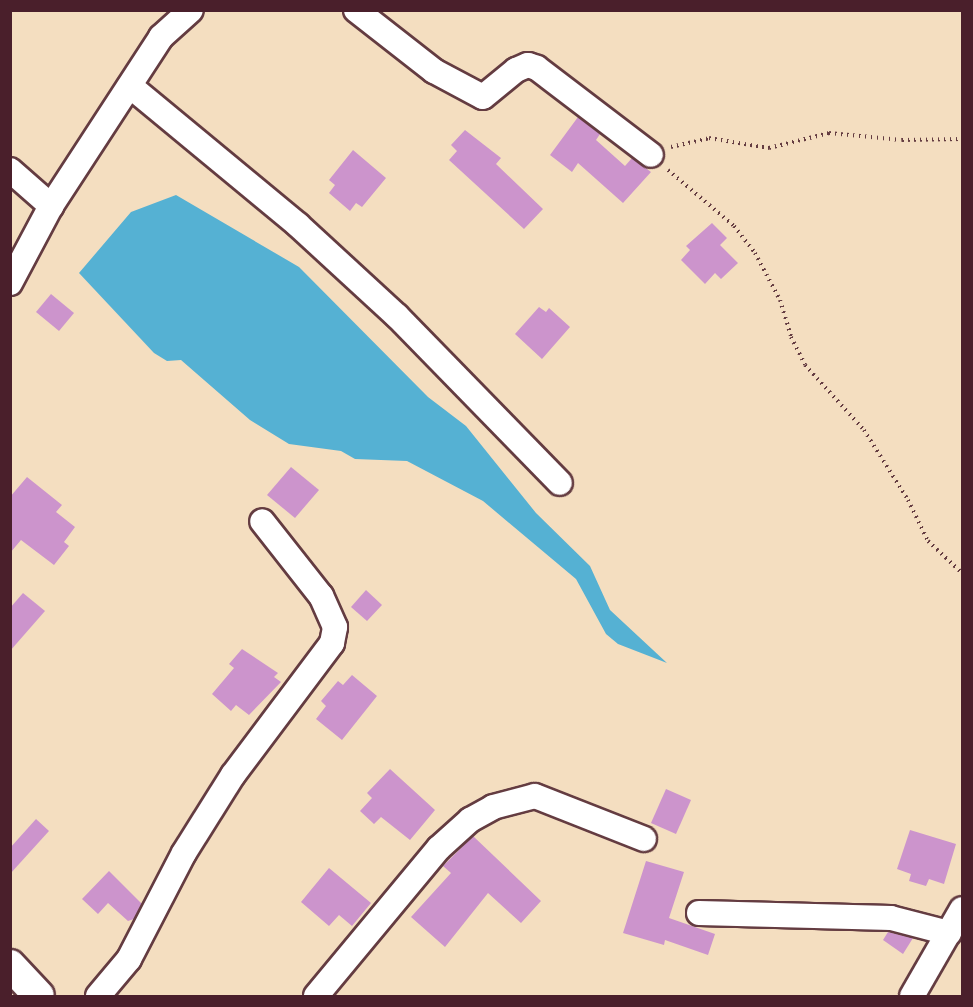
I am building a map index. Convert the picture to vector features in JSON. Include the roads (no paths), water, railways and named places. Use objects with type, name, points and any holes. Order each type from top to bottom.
[{"type":"street","points":[[10,283],[51,206],[161,37],[191,10]]},
{"type":"street","points":[[356,10],[434,71],[483,97],[516,70],[528,65],[537,68],[651,155]]},
{"type":"street","points":[[130,86],[323,247],[487,405],[560,483]]},
{"type":"street","points":[[10,170],[51,206]]},
{"type":"street","points":[[98,996],[129,958],[184,853],[234,776],[332,643],[335,627],[321,596],[262,521]]},
{"type":"street","points":[[316,996],[439,848],[470,820],[493,807],[535,796],[644,839]]},
{"type":"street","points":[[912,996],[963,909]]},
{"type":"street","points":[[699,913],[891,918],[949,933]]},
{"type":"street","points":[[10,965],[39,996]]},
{"type":"water","points":[[176,195],[299,267],[428,397],[466,426],[536,513],[590,566],[610,610],[667,663],[618,644],[606,634],[576,579],[483,501],[407,461],[355,459],[341,451],[289,444],[250,420],[181,360],[167,361],[154,353],[79,273],[131,212]]}]
